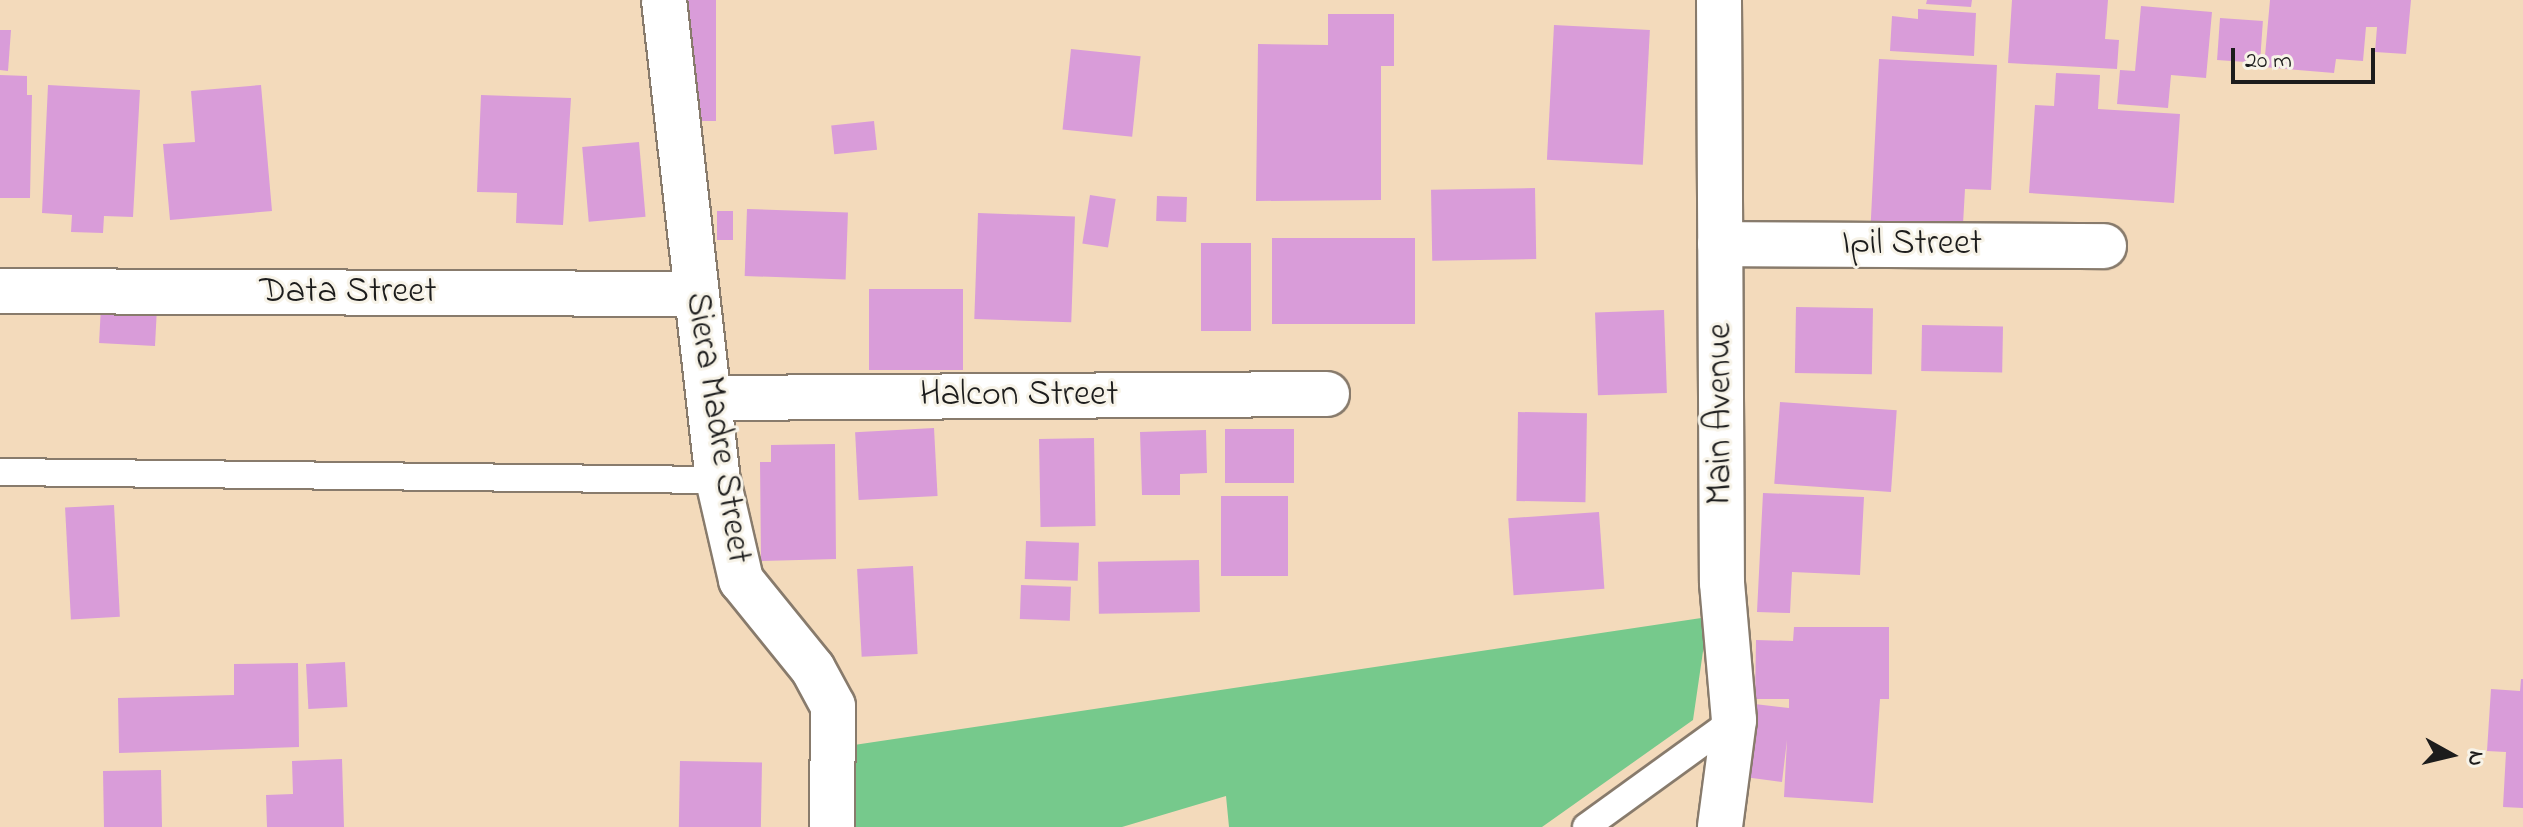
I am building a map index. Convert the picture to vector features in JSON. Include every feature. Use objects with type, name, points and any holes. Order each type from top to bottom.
[{"type":"street","name":"Siera Madre Street","points":[[664,0],[718,480],[741,580],[813,669],[833,706],[832,827]]},
{"type":"street","name":"Main Avenue","points":[[1719,0],[1722,583],[1734,720],[1720,827]]},
{"type":"street","name":"Ipil Street","points":[[1720,244],[2104,246]]},
{"type":"street","name":"Data Street","points":[[0,291],[695,294]]},
{"type":"street","name":"Halcon Street","points":[[711,398],[1327,394]]},
{"type":"lane","points":[[0,472],[718,480]]},
{"type":"lane","points":[[1586,827],[1734,720]]},
{"type":"green space","points":[[1708,617],[1693,720],[1542,827],[1229,827],[1226,796],[1122,827],[852,827],[854,745]]},
{"type":"building","points":[[678,0],[716,0],[716,121],[678,121]]},
{"type":"building","points":[[1927,0],[1972,0],[1971,7],[1926,4]]},
{"type":"building","points":[[2012,0],[2108,0],[2105,39],[2119,40],[2117,69],[2008,63]]},
{"type":"building","points":[[2270,0],[2411,0],[2406,54],[2375,52],[2377,27],[2366,27],[2363,61],[2336,59],[2334,73],[2264,67]]},
{"type":"building","points":[[2141,6],[2212,12],[2206,78],[2171,75],[2168,108],[2117,104],[2120,70],[2135,71]]},
{"type":"building","points":[[1918,9],[1976,13],[1974,56],[1890,51],[1892,16],[1918,19]]},
{"type":"building","points":[[1328,14],[1394,14],[1394,66],[1381,66],[1381,200],[1256,201],[1258,44],[1328,45]]},
{"type":"building","points":[[2220,18],[2263,21],[2260,63],[2217,60]]},
{"type":"building","points":[[1554,25],[1650,30],[1643,165],[1547,160]]},
{"type":"building","points":[[0,30],[11,30],[8,71],[0,70]]},
{"type":"building","points":[[1071,49],[1141,56],[1132,137],[1063,130]]},
{"type":"building","points":[[1879,59],[1997,65],[1991,190],[1965,189],[1962,242],[1870,237]]},
{"type":"building","points":[[2056,73],[2100,75],[2098,109],[2180,114],[2174,203],[2029,193],[2035,105],[2054,106]]},
{"type":"building","points":[[0,75],[27,76],[27,95],[32,95],[30,198],[0,198]]},
{"type":"building","points":[[48,85],[140,90],[133,217],[104,216],[103,233],[71,232],[72,215],[42,213]]},
{"type":"building","points":[[261,85],[272,211],[170,220],[163,144],[195,142],[191,91]]},
{"type":"building","points":[[481,95],[571,98],[563,225],[516,223],[517,193],[477,192]]},
{"type":"building","points":[[874,121],[877,150],[834,154],[831,125]]},
{"type":"building","points":[[639,142],[646,217],[589,222],[582,147]]},
{"type":"building","points":[[1535,188],[1536,259],[1432,261],[1431,190]]},
{"type":"building","points":[[1090,195],[1116,199],[1108,247],[1082,243]]},
{"type":"building","points":[[1157,196],[1187,197],[1186,222],[1156,221]]},
{"type":"building","points":[[747,209],[848,213],[846,279],[745,276]]},
{"type":"building","points":[[717,211],[733,211],[733,240],[717,240]]},
{"type":"building","points":[[978,213],[1075,216],[1071,322],[974,319]]},
{"type":"building","points":[[1272,238],[1415,238],[1415,324],[1272,324]]},
{"type":"building","points":[[1201,243],[1251,243],[1251,331],[1201,331]]},
{"type":"building","points":[[869,289],[963,289],[963,370],[869,370]]},
{"type":"building","points":[[101,306],[157,309],[155,346],[99,343]]},
{"type":"building","points":[[1796,307],[1873,308],[1872,374],[1795,373]]},
{"type":"building","points":[[1664,310],[1667,393],[1598,395],[1595,312]]},
{"type":"building","points":[[1922,325],[2003,326],[2002,372],[1921,371]]},
{"type":"building","points":[[1780,402],[1897,410],[1891,492],[1774,484]]},
{"type":"building","points":[[1518,412],[1587,413],[1585,502],[1516,501]]},
{"type":"building","points":[[934,428],[938,496],[859,500],[855,432]]},
{"type":"building","points":[[1225,429],[1294,429],[1294,483],[1225,483]]},
{"type":"building","points":[[1206,430],[1207,473],[1180,474],[1180,495],[1142,495],[1140,432]]},
{"type":"building","points":[[1094,438],[1096,526],[1041,527],[1039,439]]},
{"type":"building","points":[[835,444],[836,559],[761,561],[760,462],[771,462],[771,445]]},
{"type":"building","points":[[1763,493],[1864,497],[1860,575],[1792,572],[1790,613],[1757,612]]},
{"type":"building","points":[[1221,496],[1288,496],[1288,576],[1221,576]]},
{"type":"building","points":[[114,505],[120,617],[71,619],[65,508]]},
{"type":"building","points":[[1599,512],[1604,589],[1514,595],[1508,518]]},
{"type":"building","points":[[1026,541],[1079,543],[1078,581],[1025,579]]},
{"type":"building","points":[[1199,560],[1200,612],[1099,614],[1098,562]]},
{"type":"building","points":[[913,566],[918,654],[862,657],[857,569]]},
{"type":"building","points":[[1021,585],[1071,587],[1070,621],[1020,619]]},
{"type":"building","points":[[1794,627],[1889,627],[1889,699],[1880,699],[1873,803],[1784,797],[1787,740],[1782,782],[1737,776],[1746,703],[1789,708],[1789,699],[1755,699],[1756,640],[1793,641]]},
{"type":"building","points":[[345,662],[347,707],[308,709],[306,664]]},
{"type":"building","points":[[298,663],[299,747],[119,753],[118,698],[234,695],[234,664]]},
{"type":"building","points":[[2521,679],[2523,808],[2503,807],[2506,752],[2487,751],[2491,689],[2520,691]]},
{"type":"building","points":[[342,759],[344,827],[267,827],[266,795],[293,794],[292,761]]},
{"type":"building","points":[[680,761],[762,762],[761,827],[679,827]]},
{"type":"building","points":[[161,770],[162,827],[104,827],[103,771]]}]
